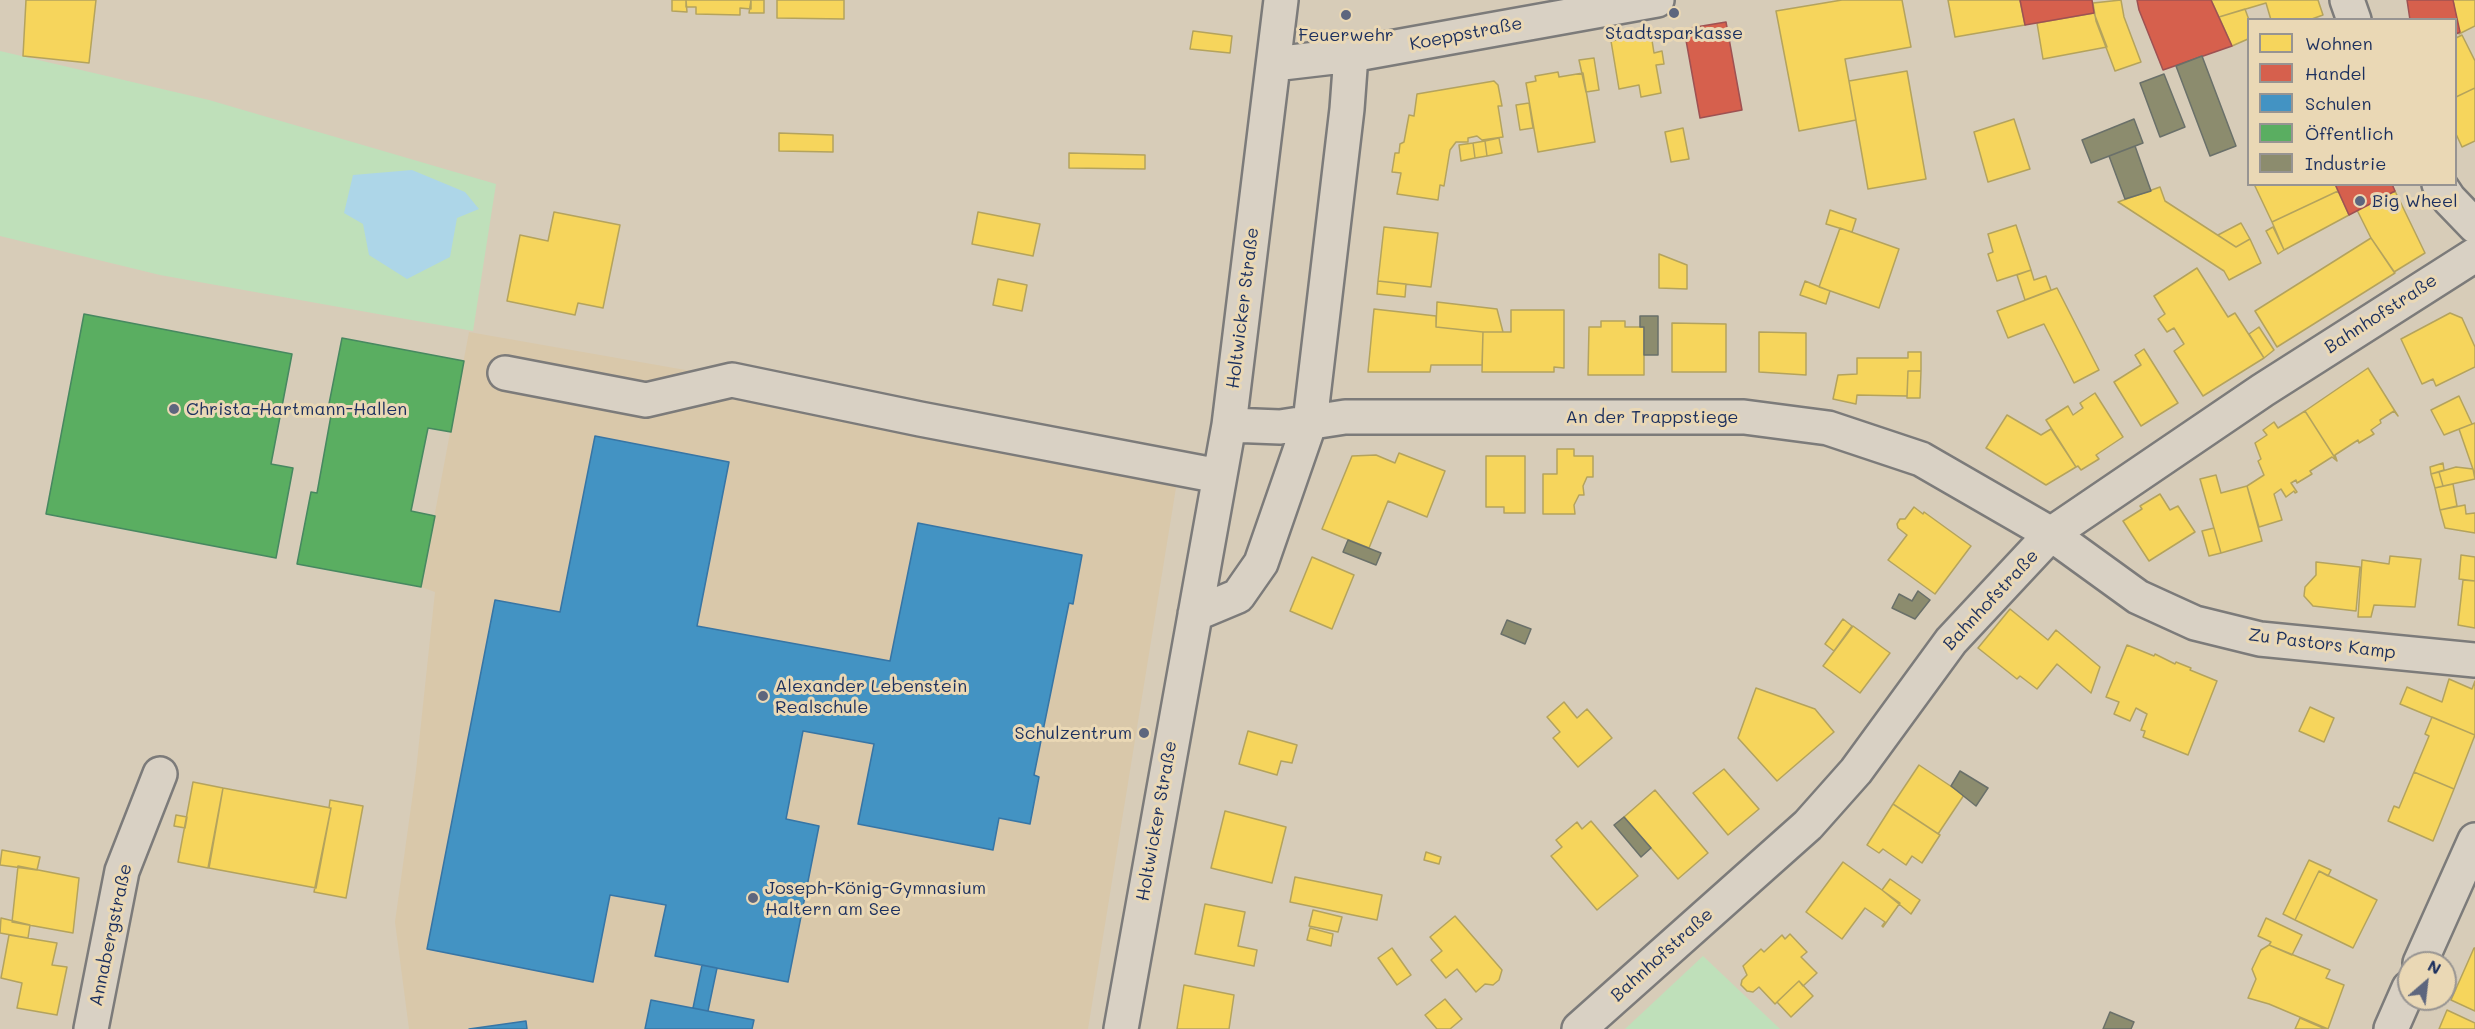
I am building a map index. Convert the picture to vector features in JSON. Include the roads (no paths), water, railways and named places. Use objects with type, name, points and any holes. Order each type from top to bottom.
[{"type":"street","name":"Holtwicker Straße","points":[[1122,1029],[1229,425],[1281,0]]},
{"type":"street","name":"Koeppstraße","points":[[1274,64],[1351,55],[1569,7],[1657,0]]},
{"type":"street","points":[[2347,0],[2353,18]]},
{"type":"street","points":[[1195,614],[1238,596],[1261,563],[1310,422],[1347,109],[1351,55]]},
{"type":"street","points":[[2440,186],[2449,199],[2475,226]]},
{"type":"street","name":"Bahnhofstraße","points":[[1578,1029],[1808,825],[1856,771],[1951,640],[2051,534],[2263,390],[2475,255]]},
{"type":"street","points":[[505,373],[646,400],[732,380],[1219,476]]},
{"type":"street","name":"An der Trappstiege","points":[[1229,425],[1280,427],[1345,417],[1744,417],[1828,428],[1921,459],[2051,534]]},
{"type":"street","name":"Zu Pastors Kamp","points":[[2051,534],[2138,597],[2195,623],[2260,639],[2475,660]]},
{"type":"street","name":"Annabergstraße","points":[[91,1029],[122,871],[160,774]]},
{"type":"street","points":[[2425,951],[2475,840]]},
{"type":"street","points":[[2391,1029],[2399,1011]]},
{"type":"water","points":[[412,170],[465,192],[479,209],[457,218],[450,257],[407,279],[369,255],[363,224],[344,213],[353,175]]},
{"type":"place","name":"Stadtsparkasse","points":[[1674,13]]},
{"type":"place","name":"Feuerwehr","points":[[1346,15]]},
{"type":"place","name":"Big Wheel","points":[[2360,201]]},
{"type":"place","name":"Christa-Hartmann-Hallen","points":[[174,409]]},
{"type":"place","name":"Alexander Lebenstein Realschule","points":[[763,696]]},
{"type":"place","name":"Schulzentrum","points":[[1144,733]]},
{"type":"place","name":"Joseph-König-Gymnasium Haltern am See","points":[[753,898]]}]
